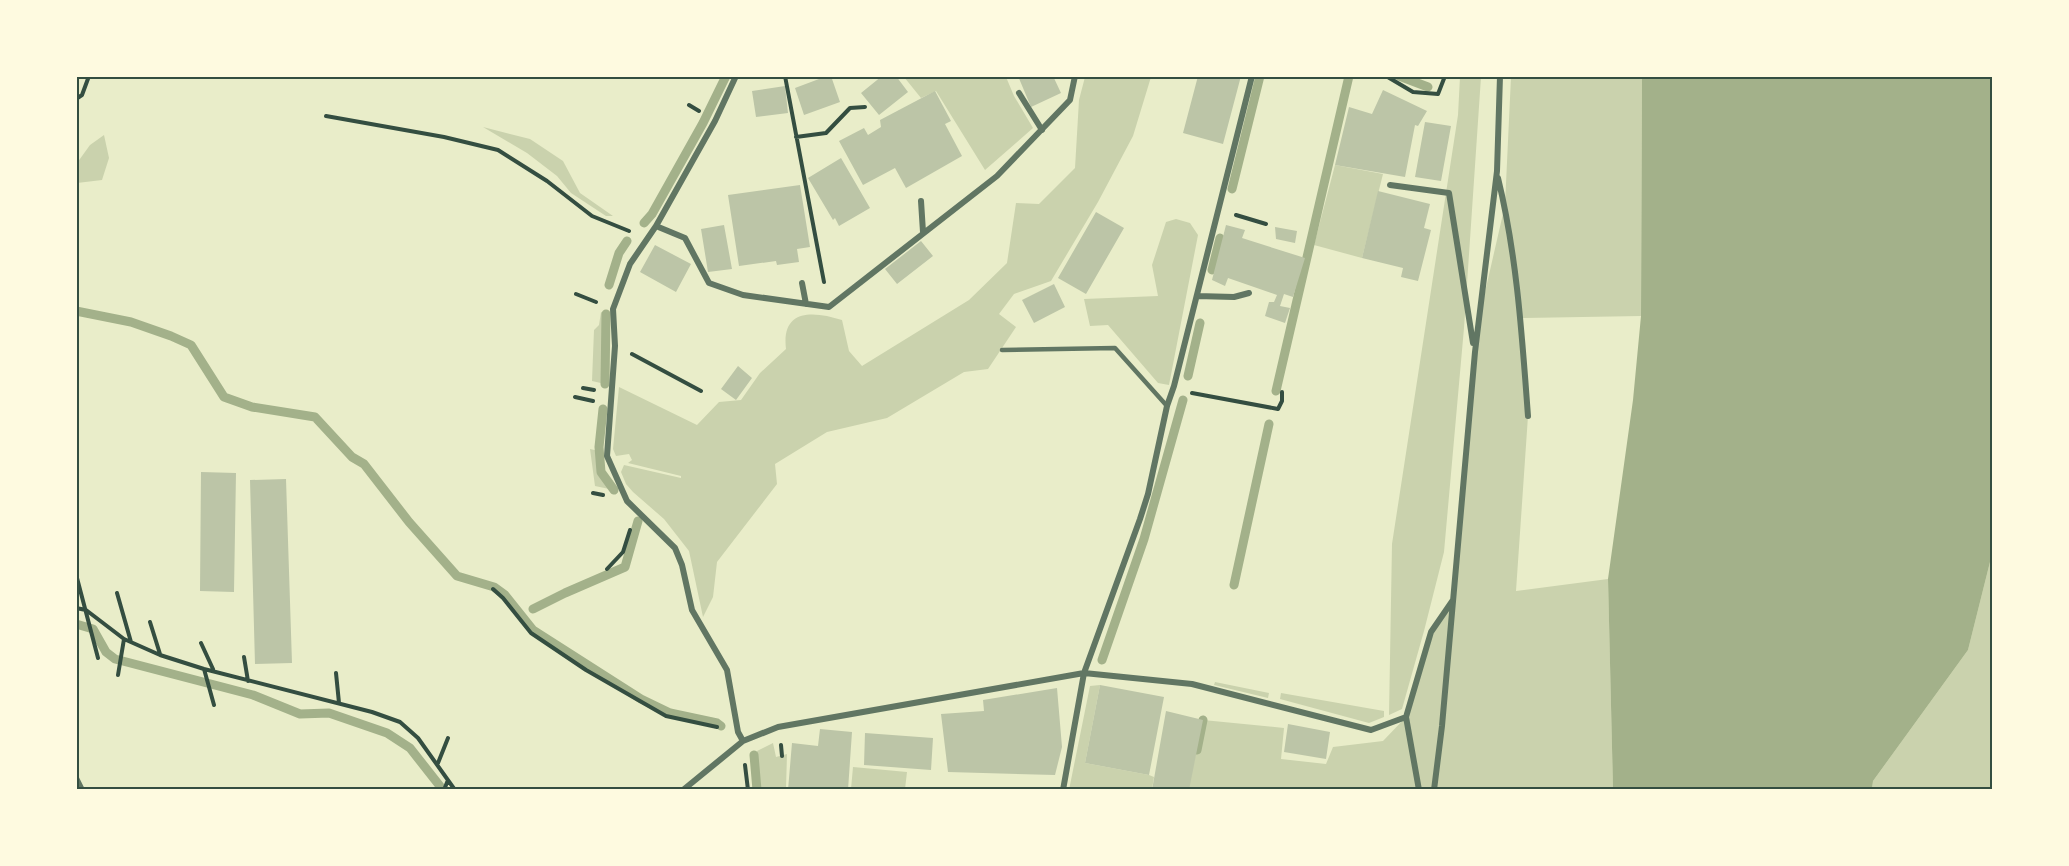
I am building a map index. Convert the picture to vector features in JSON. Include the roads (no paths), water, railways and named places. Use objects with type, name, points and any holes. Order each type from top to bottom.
[{"type":"street","points":[[736,76],[694,160],[656,226],[630,264],[613,309],[615,346],[608,456],[627,501],[675,548],[682,565],[692,610],[727,670],[738,732],[743,741]]},
{"type":"street","points":[[656,226],[685,238],[709,283],[743,295],[829,307],[996,176],[1070,100],[1075,76]]},
{"type":"street","points":[[1063,789],[1084,673],[1148,494],[1167,406],[1197,297],[1252,76]]},
{"type":"street","points":[[1434,789],[1442,726],[1474,352],[1497,171],[1500,76]]},
{"type":"street","points":[[1019,93],[1042,130]]},
{"type":"street","points":[[1497,171],[1505,205],[1521,318],[1528,416]]},
{"type":"street","points":[[1390,185],[1449,193],[1474,352]]},
{"type":"street","points":[[921,201],[923,232]]},
{"type":"street","points":[[802,283],[807,304]]},
{"type":"street","points":[[1197,297],[1234,297],[1249,293]]},
{"type":"street","points":[[1419,789],[1406,717],[1431,632],[1453,599]]},
{"type":"street","points":[[683,789],[743,741],[778,727],[1084,673],[1192,684],[1371,730],[1406,717]]},
{"type":"street","points":[[76,778],[82,789]]},
{"type":"lane","points":[[1002,350],[1115,348],[1167,406]]},
{"type":"waterway","points":[[644,223],[652,214],[703,123],[726,76]]},
{"type":"waterway","points":[[1232,189],[1260,76]]},
{"type":"waterway","points":[[1276,391],[1349,76]]},
{"type":"waterway","points":[[1399,76],[1428,87]]},
{"type":"waterway","points":[[1212,270],[1220,238]]},
{"type":"waterway","points":[[609,285],[619,253],[627,241]]},
{"type":"waterway","points":[[76,311],[131,322],[191,345],[224,397],[252,407],[315,417],[352,457],[364,464],[409,522],[457,576],[494,587],[505,595],[533,630],[641,699],[670,713],[717,723],[721,726]]},
{"type":"waterway","points":[[605,384],[606,314]]},
{"type":"waterway","points":[[1188,376],[1200,323]]},
{"type":"waterway","points":[[1102,660],[1144,539],[1183,400]]},
{"type":"waterway","points":[[603,409],[599,447],[601,472],[614,490]]},
{"type":"waterway","points":[[1234,585],[1269,424]]},
{"type":"waterway","points":[[533,609],[625,567],[638,521]]},
{"type":"waterway","points":[[76,624],[93,629],[106,652],[115,659],[253,695],[300,714],[329,713],[387,733],[410,748],[443,790]]},
{"type":"waterway","points":[[1197,750],[1203,720]]},
{"type":"waterway","points":[[754,755],[757,790]]}]
